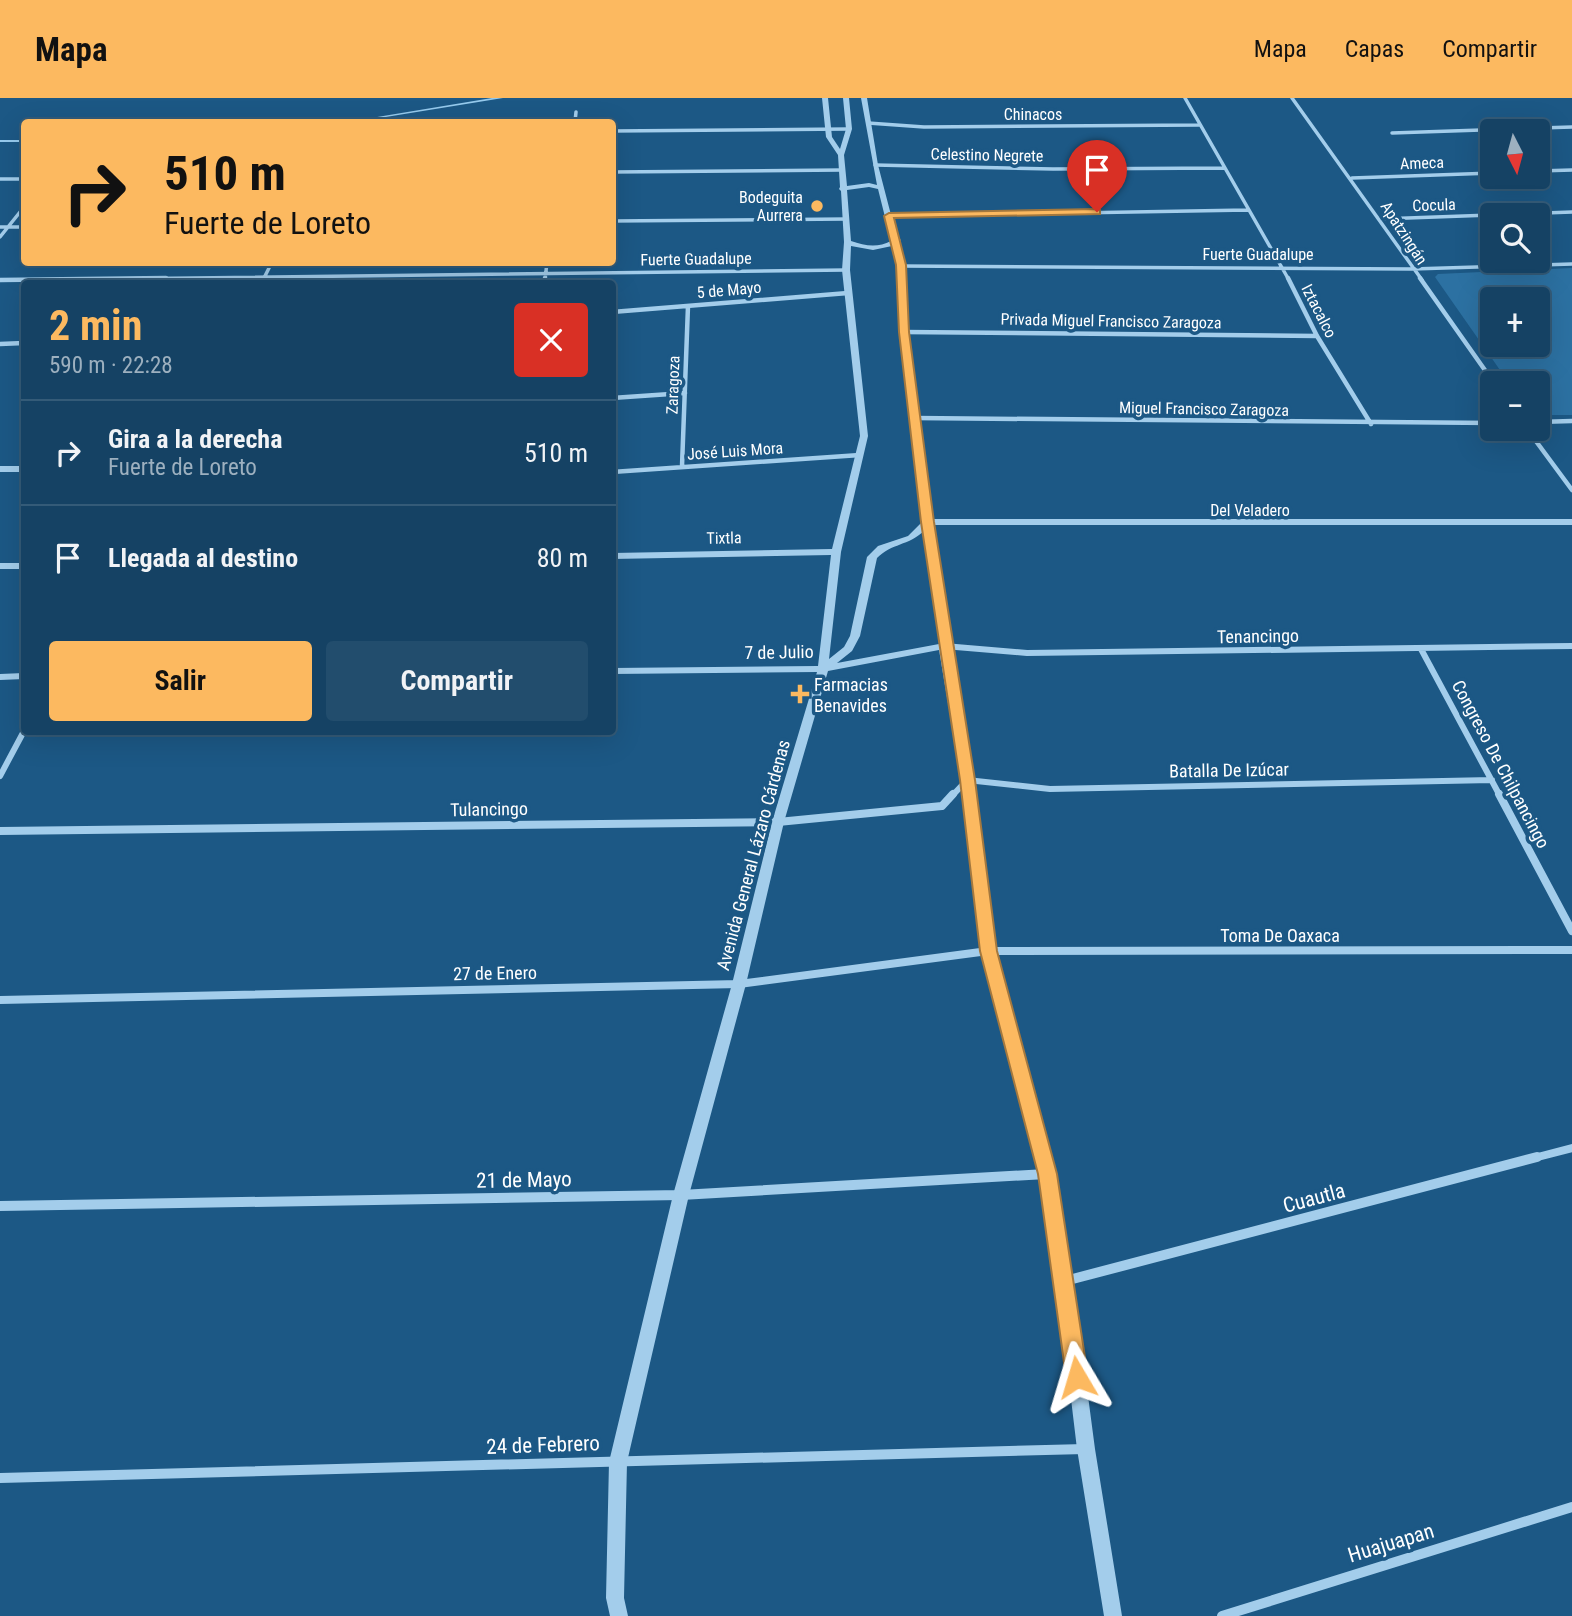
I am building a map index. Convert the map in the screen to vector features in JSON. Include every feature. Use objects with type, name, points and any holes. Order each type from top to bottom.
[{"type":"street","points":[[825,98],[829,137],[841,155]]},
{"type":"street","name":"Avenida General Lázaro Cárdenas","points":[[619,1616],[615,1598],[618,1462],[681,1195],[739,984],[778,822],[823,669],[836,552],[860,455],[864,428],[848,293],[847,219],[842,189],[841,155],[849,129],[846,98]]},
{"type":"street","points":[[864,98],[875,165],[897,240],[901,265],[904,332],[928,522],[944,646],[967,780],[988,951],[1047,1174],[1113,1616]]},
{"type":"street","name":"Iztacalco","points":[[1185,98],[1282,266],[1317,336],[1371,424]]},
{"type":"street","name":"Apatzingán","points":[[1292,98],[1352,178],[1412,269],[1485,371]]},
{"type":"street","points":[[575,119],[576,112]]},
{"type":"street","name":"Chinacos","points":[[868,122],[924,127],[1199,125]]},
{"type":"street","points":[[1392,133],[1572,127]]},
{"type":"street","points":[[616,131],[849,129]]},
{"type":"street","name":"Celestino Negrete","points":[[875,165],[1052,169],[1225,168]]},
{"type":"street","points":[[616,172],[842,170]]},
{"type":"street","points":[[1550,171],[1572,170]]},
{"type":"street","name":"Ameca","points":[[1352,178],[1480,173]]},
{"type":"street","points":[[0,179],[21,179]]},
{"type":"street","points":[[842,189],[869,185],[883,188]]},
{"type":"street","points":[[889,216],[1248,209]]},
{"type":"street","points":[[0,237],[21,211]]},
{"type":"street","name":"Cocula","points":[[1380,219],[1572,212]]},
{"type":"street","points":[[616,221],[847,219]]},
{"type":"street","points":[[0,227],[21,227]]},
{"type":"street","points":[[848,242],[863,248],[881,248],[897,240]]},
{"type":"street","name":"Fuerte Guadalupe","points":[[901,265],[1412,269],[1572,264]]},
{"type":"street","points":[[263,280],[270,266]]},
{"type":"street","points":[[544,280],[546,266]]},
{"type":"street","name":"Fuerte Guadalupe","points":[[0,280],[846,270]]},
{"type":"street","name":"5 de Mayo","points":[[616,312],[848,293]]},
{"type":"street","name":"Zaragoza","points":[[682,466],[688,306]]},
{"type":"street","name":"Privada Miguel Francisco Zaragoza","points":[[904,332],[1317,336]]},
{"type":"street","points":[[0,344],[21,344]]},
{"type":"street","points":[[616,398],[685,393]]},
{"type":"street","name":"Miguel Francisco Zaragoza","points":[[915,418],[1371,424],[1480,422]]},
{"type":"street","points":[[1550,422],[1572,421]]},
{"type":"street","points":[[1536,441],[1572,490]]},
{"type":"street","name":"José Luis Mora","points":[[616,472],[860,455]]},
{"type":"street","points":[[0,469],[21,469]]},
{"type":"street","points":[[823,669],[848,649],[855,636],[872,557],[881,548],[911,538],[928,522]]},
{"type":"street","name":"Del Veladero","points":[[928,522],[1572,522]]},
{"type":"street","name":"Tixtla","points":[[616,556],[836,552]]},
{"type":"street","points":[[0,566],[21,566]]},
{"type":"street","name":"Tenancingo","points":[[944,646],[1027,653],[1572,646]]},
{"type":"street","name":"7 de Julio","points":[[616,671],[823,669],[944,646]]},
{"type":"street","name":"Congreso De Chilpancingo","points":[[1421,649],[1572,932]]},
{"type":"street","points":[[0,677],[21,676]]},
{"type":"street","points":[[0,776],[22,735]]},
{"type":"street","name":"Batalla De Izúcar","points":[[967,780],[1050,789],[1492,780]]},
{"type":"street","name":"Tulancingo","points":[[0,831],[778,822],[942,806],[967,780]]},
{"type":"street","name":"Toma De Oaxaca","points":[[988,951],[1572,950]]},
{"type":"street","name":"27 de Enero","points":[[0,1000],[739,984],[988,951]]},
{"type":"street","name":"Cuautla","points":[[1065,1282],[1572,1148]]},
{"type":"street","name":"21 de Mayo","points":[[0,1206],[681,1195],[1047,1174]]},
{"type":"street","name":"24 de Febrero","points":[[0,1478],[1086,1449]]},
{"type":"street","name":"Huajuapan","points":[[1222,1616],[1572,1507]]},
{"type":"street","points":[[612,1616],[615,1598]]},
{"type":"shaded area","points":[[1572,268],[1572,415],[1550,415],[1550,371],[1501,371],[1491,357],[1550,357],[1550,287],[1480,287],[1480,341],[1435,277],[1438,274],[1480,272],[1550,273],[1550,269]]},
{"type":"waterway","points":[[368,119],[501,98]]},
{"type":"waterway","points":[[0,141],[21,141]]},
{"type":"place","name":"Bodeguita Aurrera","points":[[817,206]]},
{"type":"place","name":"Farmacias Benavides","points":[[800,694]]},
{"type":"route","points":[[1077,1377],[1047,1174],[988,951],[967,780],[944,646],[928,522],[904,332],[901,265],[889,216],[1097,212]]}]
